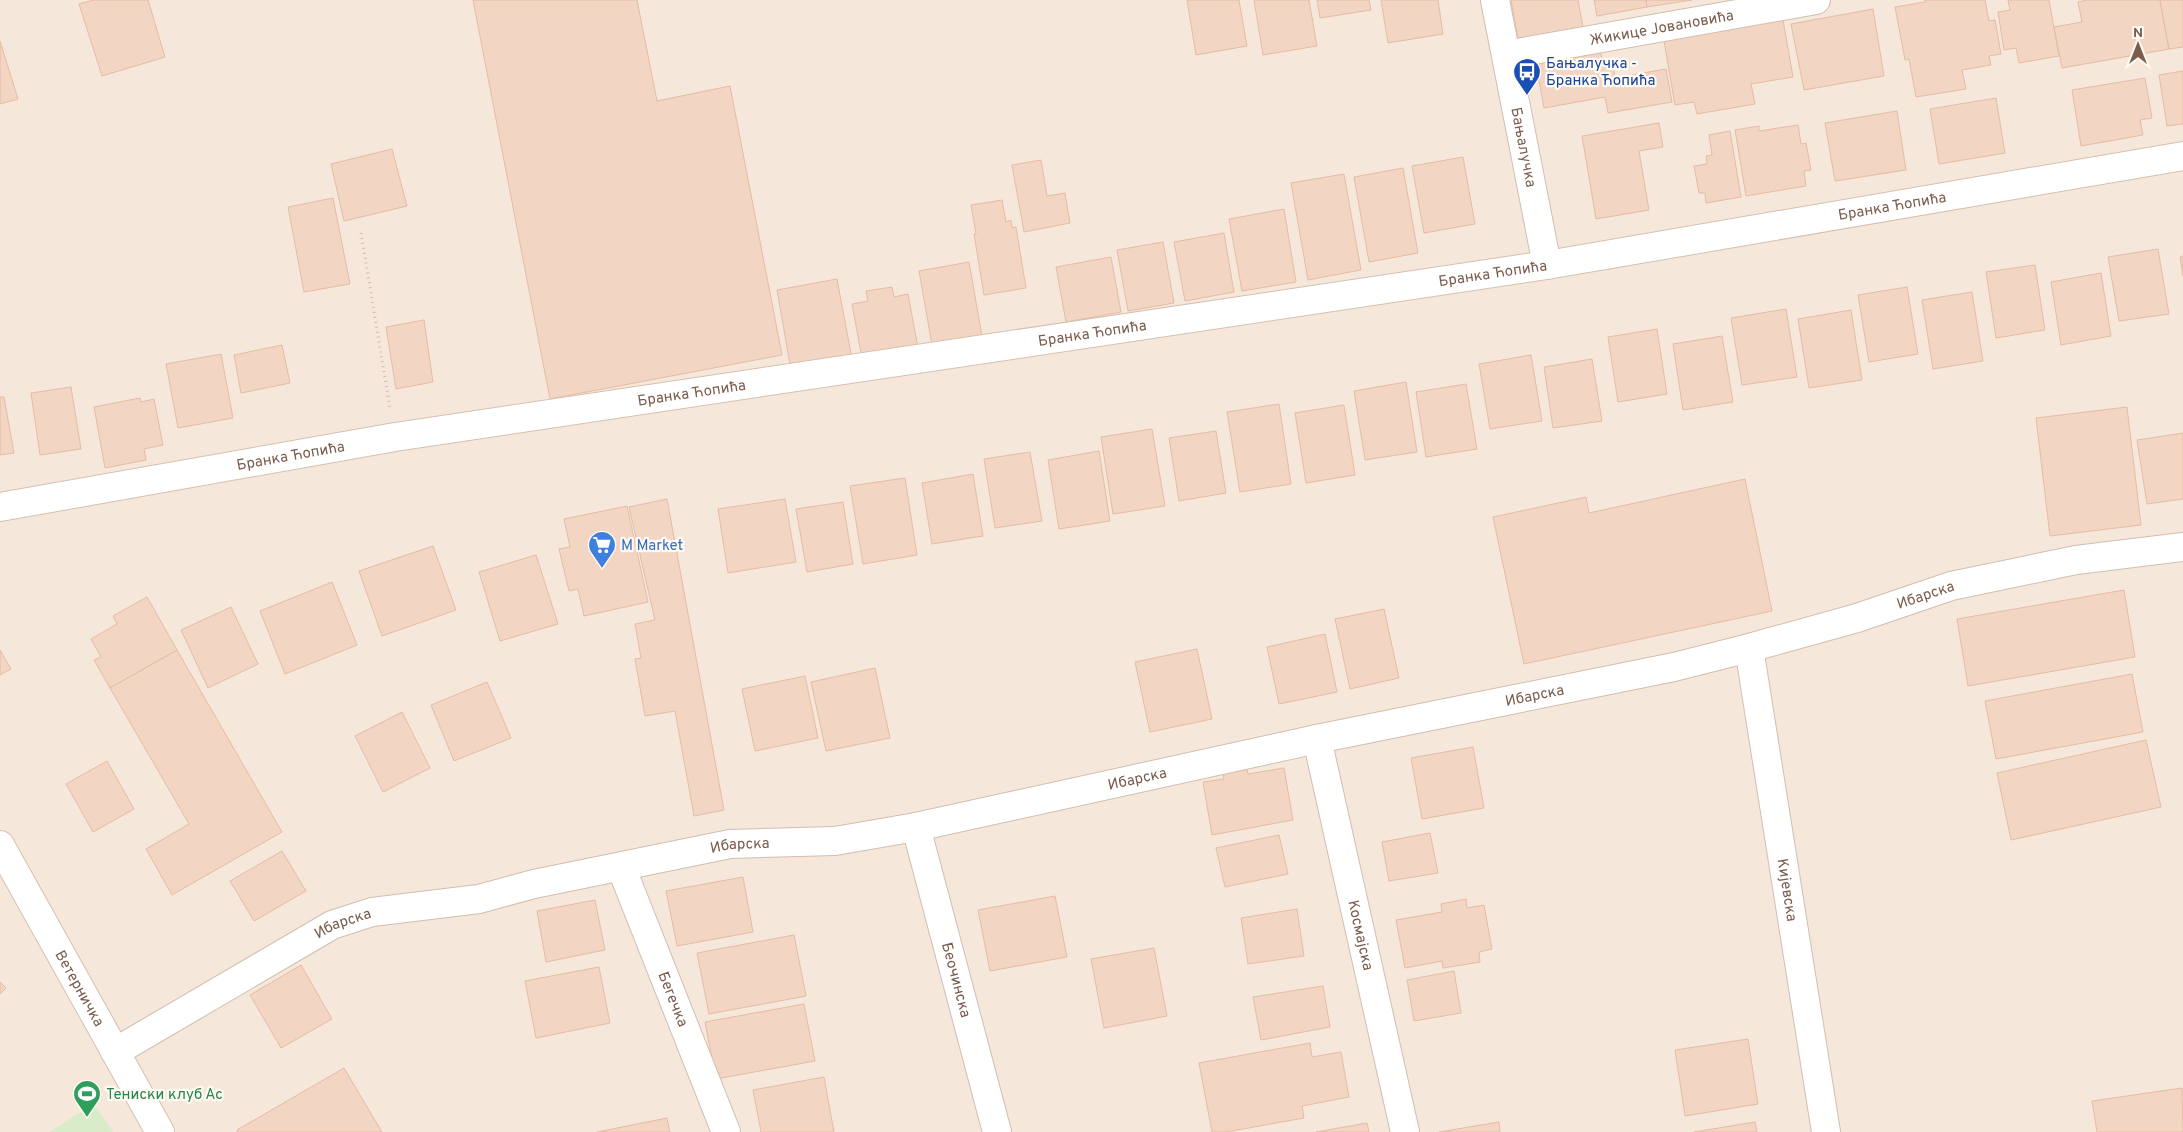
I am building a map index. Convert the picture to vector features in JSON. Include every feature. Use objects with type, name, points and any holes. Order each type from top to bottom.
[{"type":"street","name":"Бањалучка","points":[[1495,0],[1548,265]]},
{"type":"street","name":"Жикице Јовановића","points":[[1506,55],[1816,0]]},
{"type":"street","name":"Бранка Ћопића","points":[[0,507],[395,437],[1548,265],[2183,156]]},
{"type":"street","name":"Ибарска","points":[[115,1052],[332,925],[372,912],[479,899],[534,884],[730,844],[835,841],[916,827],[1317,739],[1674,667],[1857,618],[1951,586],[2076,560],[2183,547]]},
{"type":"street","name":"Кијевска","points":[[1749,648],[1826,1132]]},
{"type":"street","name":"Космајска","points":[[1317,739],[1405,1132]]},
{"type":"street","name":"Беочинска","points":[[916,827],[997,1132]]},
{"type":"street","name":"Ветерничка","points":[[1,850],[160,1132]]},
{"type":"street","name":"Бегечка","points":[[621,867],[726,1132]]},
{"type":"path","points":[[361,233],[395,437]]},
{"type":"shaded area","points":[[0,0],[2183,0],[2183,1132],[0,1132]]},
{"type":"green space","name":"Тениски клуб Ас","points":[[94,1104],[113,1132],[49,1132]]},
{"type":"building","points":[[93,0],[148,0],[165,57],[102,76],[79,4]]},
{"type":"building","points":[[473,0],[637,0],[657,101],[730,86],[782,355],[550,399]]},
{"type":"building","points":[[1187,0],[1239,0],[1247,46],[1196,55]]},
{"type":"building","points":[[1254,0],[1309,0],[1317,46],[1263,55]]},
{"type":"building","points":[[1317,0],[1369,0],[1371,10],[1320,18]]},
{"type":"building","points":[[1381,0],[1438,0],[1443,34],[1388,43]]},
{"type":"building","points":[[1511,0],[1578,0],[1583,27],[1518,39]]},
{"type":"building","points":[[1594,0],[1646,0],[1647,7],[1597,16]]},
{"type":"building","points":[[1646,0],[1692,0],[1647,7]]},
{"type":"building","points":[[1925,0],[1985,0],[1989,21],[1995,20],[2001,54],[1989,56],[1991,65],[1962,70],[1966,89],[1916,97],[1909,59],[1905,60],[1895,7],[1925,2]]},
{"type":"building","points":[[2008,0],[2049,0],[2059,56],[2019,63],[2016,48],[2004,50],[1998,12],[2010,10]]},
{"type":"building","points":[[2088,0],[2160,0],[2169,49],[2062,68],[2054,27],[2082,22],[2078,2]]},
{"type":"building","points":[[2160,0],[2183,0],[2183,47],[2169,49]]},
{"type":"building","points":[[1873,9],[1884,76],[1804,90],[1791,24]]},
{"type":"building","points":[[1782,14],[1793,77],[1751,84],[1755,104],[1697,114],[1694,102],[1675,105],[1663,35]]},
{"type":"building","points":[[0,41],[18,99],[0,104]]},
{"type":"building","points":[[1600,47],[1602,60],[1612,59],[1615,78],[1666,69],[1672,102],[1608,113],[1605,97],[1544,108],[1535,59]]},
{"type":"building","points":[[2183,71],[2183,124],[2167,126],[2159,75]]},
{"type":"building","points":[[2145,78],[2152,118],[2140,120],[2143,135],[2081,146],[2072,90]]},
{"type":"building","points":[[1996,98],[2005,153],[1939,164],[1930,109]]},
{"type":"building","points":[[1897,111],[1906,170],[1835,181],[1825,123]]},
{"type":"building","points":[[1659,123],[1663,147],[1639,151],[1649,210],[1596,219],[1582,136]]},
{"type":"building","points":[[1798,125],[1801,144],[1806,143],[1811,170],[1804,171],[1806,186],[1746,196],[1735,130],[1759,126],[1759,131]]},
{"type":"building","points":[[1730,131],[1741,197],[1706,203],[1705,193],[1699,193],[1694,166],[1707,164],[1706,156],[1712,155],[1709,135]]},
{"type":"building","points":[[392,149],[407,206],[344,221],[331,164]]},
{"type":"building","points":[[1463,157],[1475,224],[1424,233],[1412,166]]},
{"type":"building","points":[[1041,160],[1047,196],[1065,193],[1070,223],[1024,232],[1012,165]]},
{"type":"building","points":[[1403,168],[1418,253],[1369,262],[1354,177]]},
{"type":"building","points":[[1344,174],[1361,270],[1308,280],[1291,183]]},
{"type":"building","points":[[333,198],[350,284],[304,292],[288,207]]},
{"type":"building","points":[[1002,200],[1006,222],[1011,220],[1012,228],[1016,227],[1026,288],[984,295],[971,205]]},
{"type":"building","points":[[1284,209],[1296,282],[1242,291],[1229,219]]},
{"type":"building","points":[[1224,233],[1234,292],[1185,301],[1174,242]]},
{"type":"building","points":[[1163,242],[1174,303],[1128,311],[1117,250]]},
{"type":"building","points":[[2158,249],[2169,314],[2119,321],[2108,257]]},
{"type":"building","points":[[2183,256],[2183,276],[2180,257]]},
{"type":"building","points":[[1111,257],[1121,312],[1066,322],[1056,267]]},
{"type":"building","points":[[969,262],[982,336],[932,345],[919,271]]},
{"type":"building","points":[[2035,265],[2045,330],[1996,338],[1986,272]]},
{"type":"building","points":[[2101,273],[2111,336],[2061,345],[2051,282]]},
{"type":"building","points":[[837,279],[852,359],[791,370],[777,290]]},
{"type":"building","points":[[892,287],[894,297],[908,294],[918,348],[862,358],[852,304],[868,301],[866,291]]},
{"type":"building","points":[[1907,287],[1918,354],[1869,362],[1858,295]]},
{"type":"building","points":[[1972,292],[1983,361],[1933,369],[1922,300]]},
{"type":"building","points":[[1786,309],[1797,377],[1742,385],[1731,318]]},
{"type":"building","points":[[1851,310],[1862,380],[1809,388],[1798,319]]},
{"type":"building","points":[[424,320],[433,382],[396,389],[386,327]]},
{"type":"building","points":[[1657,329],[1667,394],[1618,402],[1608,337]]},
{"type":"building","points":[[1722,336],[1733,402],[1683,410],[1673,344]]},
{"type":"building","points":[[282,345],[290,383],[241,393],[234,355]]},
{"type":"building","points":[[221,354],[233,418],[178,428],[166,364]]},
{"type":"building","points":[[1531,355],[1542,421],[1490,429],[1479,364]]},
{"type":"building","points":[[1592,359],[1602,421],[1553,428],[1544,367]]},
{"type":"building","points":[[1406,382],[1417,452],[1365,460],[1354,391]]},
{"type":"building","points":[[1466,384],[1477,449],[1426,457],[1416,392]]},
{"type":"building","points":[[71,387],[81,449],[40,455],[31,393]]},
{"type":"building","points":[[0,397],[4,397],[14,453],[0,455]]},
{"type":"building","points":[[140,398],[141,402],[154,399],[163,445],[144,449],[146,460],[105,468],[94,407]]},
{"type":"building","points":[[1279,404],[1291,484],[1240,492],[1227,412]]},
{"type":"building","points":[[1344,405],[1355,475],[1306,483],[1295,413]]},
{"type":"building","points":[[2127,407],[2141,525],[2050,536],[2036,418]]},
{"type":"building","points":[[1152,429],[1165,506],[1113,514],[1101,437]]},
{"type":"building","points":[[1216,431],[1226,493],[1179,501],[1169,438]]},
{"type":"building","points":[[2183,433],[2183,499],[2147,504],[2137,440]]},
{"type":"building","points":[[1099,451],[1110,521],[1059,529],[1048,460]]},
{"type":"building","points":[[1030,452],[1042,521],[995,528],[984,459]]},
{"type":"building","points":[[973,474],[983,536],[932,544],[922,483]]},
{"type":"building","points":[[905,478],[917,555],[863,564],[850,486]]},
{"type":"building","points":[[1745,479],[1772,611],[1524,664],[1493,517],[1586,497],[1589,513]]},
{"type":"building","points":[[667,499],[724,810],[694,816],[675,711],[645,716],[635,659],[641,658],[635,624],[655,620],[629,507]]},
{"type":"building","points":[[785,499],[796,562],[728,573],[718,509]]},
{"type":"building","points":[[843,502],[853,564],[807,572],[796,509]]},
{"type":"building","name":"M Market","points":[[627,506],[648,602],[584,616],[578,589],[569,591],[559,549],[570,547],[564,519]]},
{"type":"building","points":[[433,546],[456,610],[382,636],[359,571]]},
{"type":"building","points":[[536,555],[558,624],[500,641],[479,572]]},
{"type":"building","points":[[332,582],[357,645],[285,674],[260,611]]},
{"type":"building","points":[[2124,590],[2135,657],[1968,686],[1957,619]]},
{"type":"building","points":[[147,597],[177,650],[110,688],[94,660],[101,657],[91,639],[117,624],[113,616]]},
{"type":"building","points":[[231,607],[258,664],[208,688],[181,630]]},
{"type":"building","points":[[1384,609],[1399,678],[1350,689],[1335,619]]},
{"type":"building","points":[[1325,634],[1337,692],[1279,704],[1267,647]]},
{"type":"building","points":[[1197,649],[1212,719],[1150,732],[1135,662]]},
{"type":"building","points":[[0,650],[11,669],[0,675]]},
{"type":"building","points":[[177,650],[282,832],[172,895],[146,849],[189,824],[110,688]]},
{"type":"building","points":[[875,668],[890,738],[826,751],[811,682]]},
{"type":"building","points":[[2132,674],[2143,732],[1996,759],[1985,701]]},
{"type":"building","points":[[805,676],[818,738],[755,751],[742,689]]},
{"type":"building","points":[[487,682],[511,738],[454,761],[431,705]]},
{"type":"building","points":[[402,712],[430,768],[383,792],[355,736]]},
{"type":"building","points":[[2146,740],[2161,807],[2011,840],[1997,773]]},
{"type":"building","points":[[1473,747],[1484,808],[1422,819],[1411,758]]},
{"type":"building","points":[[107,761],[134,809],[93,832],[66,784]]},
{"type":"building","points":[[1246,765],[1248,774],[1284,768],[1293,820],[1212,835],[1203,782],[1224,779],[1222,769]]},
{"type":"building","points":[[1430,833],[1438,873],[1389,881],[1382,842]]},
{"type":"building","points":[[1279,835],[1288,874],[1225,887],[1216,848]]},
{"type":"building","points":[[282,851],[306,891],[254,921],[230,881]]},
{"type":"building","points":[[743,877],[753,932],[677,946],[666,891]]},
{"type":"building","points":[[1055,896],[1067,957],[990,971],[978,910]]},
{"type":"building","points":[[1466,899],[1467,908],[1484,905],[1492,949],[1479,952],[1480,962],[1443,968],[1442,961],[1405,968],[1396,920],[1442,912],[1441,904]]},
{"type":"building","points":[[595,900],[605,950],[546,962],[537,911]]},
{"type":"building","points":[[1297,909],[1304,956],[1248,964],[1241,918]]},
{"type":"building","points":[[794,935],[806,996],[709,1014],[697,953]]},
{"type":"building","points":[[1154,948],[1167,1016],[1104,1028],[1091,959]]},
{"type":"building","points":[[301,965],[332,1019],[281,1048],[250,995]]},
{"type":"building","points":[[599,967],[610,1023],[536,1038],[525,981]]},
{"type":"building","points":[[1454,971],[1461,1013],[1414,1021],[1407,980]]},
{"type":"building","points":[[0,982],[6,988],[0,994]]},
{"type":"building","points":[[1323,986],[1330,1027],[1261,1040],[1253,997]]},
{"type":"building","points":[[804,1004],[815,1061],[716,1079],[705,1022]]},
{"type":"building","points":[[1748,1039],[1758,1104],[1685,1116],[1675,1050]]},
{"type":"building","points":[[1310,1043],[1312,1057],[1341,1052],[1349,1097],[1302,1106],[1304,1118],[1226,1132],[1212,1132],[1199,1063]]},
{"type":"building","points":[[344,1068],[382,1132],[238,1132],[237,1130]]},
{"type":"building","points":[[824,1077],[834,1132],[761,1132],[753,1090]]},
{"type":"building","points":[[2182,1088],[2183,1132],[2097,1132],[2092,1101]]},
{"type":"building","points":[[667,1118],[670,1132],[597,1132]]},
{"type":"building","points":[[1499,1122],[1500,1132],[1439,1132]]},
{"type":"building","points":[[1755,1122],[1757,1132],[1694,1132]]},
{"type":"building","points":[[1367,1123],[1369,1132],[1316,1132]]},
{"type":"place","name":"Бањалучка - Бранка Ћопића","points":[[1527,96]]},
{"type":"place","name":"M Market","points":[[602,569]]},
{"type":"place","name":"Тениски клуб Ас","points":[[87,1118]]}]
